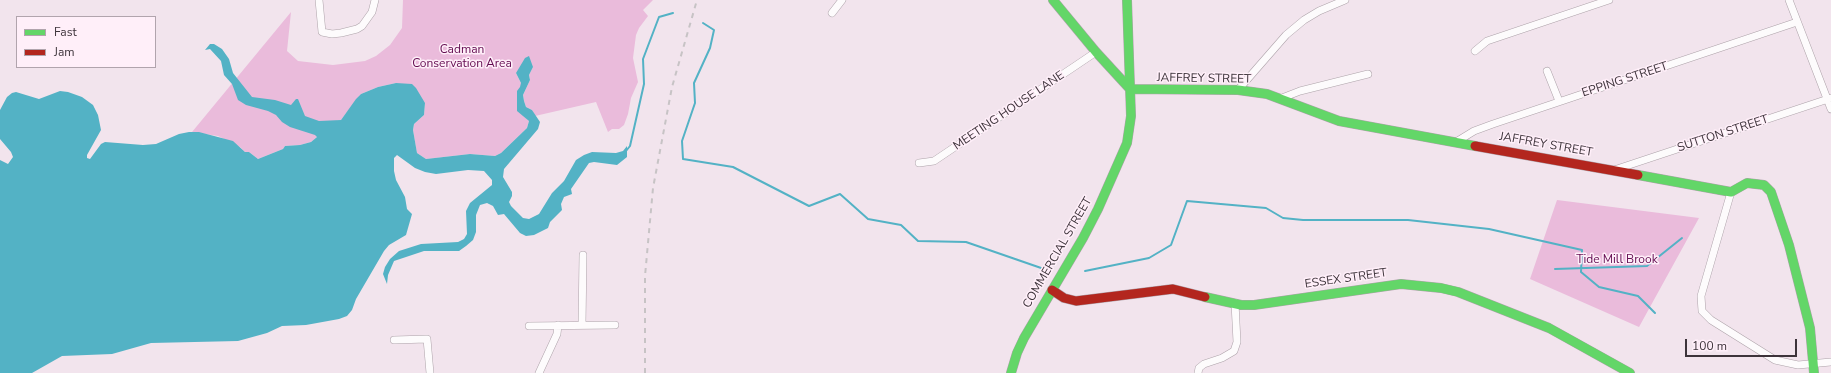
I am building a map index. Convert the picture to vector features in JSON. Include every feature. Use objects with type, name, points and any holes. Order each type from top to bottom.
[{"type":"street","points":[[318,0],[322,32],[332,34],[341,34],[362,26],[372,12],[375,0]]},
{"type":"street","points":[[832,13],[842,0]]},
{"type":"street","points":[[1053,0],[1096,52],[1130,89]]},
{"type":"street","name":"COMMERCIAL STREET","points":[[1011,373],[1017,353],[1024,338],[1083,238],[1098,209],[1126,143],[1131,116],[1127,0]]},
{"type":"street","points":[[1238,90],[1286,35],[1304,20],[1319,11],[1345,0]]},
{"type":"street","points":[[1475,51],[1487,41],[1609,0]]},
{"type":"street","points":[[1789,0],[1829,99],[1831,110]]},
{"type":"street","name":"EPPING STREET","points":[[1456,142],[1474,131],[1559,101],[1797,22]]},
{"type":"street","name":"MEETING HOUSE LANE","points":[[919,163],[934,161],[1096,52]]},
{"type":"street","points":[[1547,71],[1559,101]]},
{"type":"street","points":[[1282,98],[1300,91],[1368,74]]},
{"type":"street","name":"JAFFREY STREET","points":[[1130,89],[1238,90],[1267,94],[1282,98],[1323,116],[1339,121],[1731,192]]},
{"type":"street","name":"SUTTON STREET","points":[[1614,170],[1829,99]]},
{"type":"street","points":[[1814,368],[1810,328],[1789,246],[1771,192],[1764,185],[1747,183],[1731,192],[1701,296],[1702,311],[1711,320],[1775,360],[1788,364],[1814,368],[1831,362]]},
{"type":"street","points":[[582,325],[583,254]]},
{"type":"street","name":"ESSEX STREET","points":[[1052,290],[1064,298],[1076,301],[1155,290],[1173,289],[1241,305],[1263,304],[1400,284],[1441,288],[1458,292],[1549,328],[1630,373]]},
{"type":"street","points":[[1198,373],[1204,364],[1222,358],[1234,351],[1237,342],[1235,303]]},
{"type":"street","points":[[539,373],[557,334],[558,325]]},
{"type":"street","points":[[529,326],[615,325]]},
{"type":"street","points":[[394,340],[427,339],[430,373]]},
{"type":"green space","name":"Cadman Conservation Area","points":[[403,0],[653,0],[643,10],[648,16],[639,28],[636,35],[633,58],[638,82],[631,98],[624,125],[619,129],[612,129],[608,132],[596,102],[535,116],[532,110],[526,107],[523,95],[530,80],[529,75],[533,67],[516,73],[521,83],[525,117],[529,121],[527,128],[501,153],[495,156],[470,154],[426,159],[417,153],[413,130],[414,124],[424,115],[425,103],[396,83],[378,87],[361,94],[341,120],[336,121],[311,142],[300,145],[285,146],[283,149],[258,159],[249,152],[245,152],[240,147],[218,136],[192,132],[291,12],[287,51],[298,61],[333,65],[365,61],[376,56],[390,45],[402,28]]},
{"type":"green space","name":"Tide Mill Brook","points":[[1557,200],[1699,218],[1639,327],[1530,279]]},
{"type":"water","points":[[210,44],[214,44],[222,49],[229,59],[233,73],[252,97],[275,100],[291,105],[296,99],[298,99],[305,116],[319,121],[341,120],[361,94],[378,87],[396,83],[412,84],[425,103],[424,115],[414,124],[413,130],[417,153],[426,159],[470,154],[495,156],[501,153],[527,128],[529,121],[517,111],[517,91],[521,83],[516,73],[525,58],[529,56],[533,67],[529,75],[530,80],[523,95],[524,101],[526,107],[532,110],[540,122],[538,129],[504,169],[503,177],[512,192],[509,202],[523,218],[529,219],[539,214],[552,193],[564,181],[576,160],[584,155],[592,152],[616,153],[623,151],[627,146],[627,157],[617,165],[594,162],[589,163],[571,189],[572,194],[564,197],[561,204],[562,210],[550,222],[548,228],[534,235],[526,236],[520,233],[504,214],[498,215],[493,206],[487,203],[480,205],[476,215],[476,232],[473,240],[466,246],[459,251],[424,251],[394,261],[388,275],[387,284],[383,274],[385,267],[390,259],[399,251],[421,244],[458,242],[464,239],[467,234],[466,211],[470,203],[492,185],[492,180],[484,171],[468,170],[436,174],[425,172],[415,168],[397,155],[394,158],[396,180],[405,197],[407,209],[412,214],[406,235],[389,245],[384,251],[356,299],[352,310],[347,316],[339,319],[306,325],[282,326],[267,333],[238,341],[151,343],[112,354],[62,356],[32,373],[0,373],[0,160],[8,164],[13,157],[11,152],[0,139],[0,110],[7,97],[16,92],[39,99],[60,91],[82,97],[93,105],[98,115],[101,130],[87,155],[87,158],[90,159],[101,144],[105,142],[143,145],[156,144],[179,134],[189,132],[199,132],[233,141],[245,152],[249,152],[258,159],[283,149],[285,146],[300,145],[311,142],[317,137],[290,127],[282,122],[276,115],[268,111],[246,105],[238,100],[232,84],[224,75],[221,61],[210,49],[205,50]]},
{"type":"waterway","points":[[626,151],[630,146],[644,84],[643,59],[659,17],[673,13]]},
{"type":"waterway","points":[[703,23],[714,30],[710,48],[694,83],[695,103],[682,141],[683,159],[733,167],[809,206],[840,194],[868,219],[901,225],[918,241],[966,242],[1044,269]]},
{"type":"waterway","points":[[1085,271],[1149,258],[1171,245],[1187,201],[1266,208],[1283,218],[1303,220],[1408,220],[1489,229],[1582,250],[1581,272],[1599,287],[1638,296],[1655,313]]},
{"type":"waterway","name":"Tide Mill Brook","points":[[1555,269],[1647,266],[1682,238]]},
{"type":"railway","points":[[645,373],[645,276],[653,188],[672,87],[697,0]]},
{"type":"traffic: fast","points":[[1053,0],[1096,52],[1130,89]]},
{"type":"traffic: fast","points":[[1011,373],[1017,353],[1024,338],[1083,238],[1098,209],[1127,143],[1131,116],[1127,0]]},
{"type":"traffic: fast","points":[[1130,89],[1238,90],[1267,94],[1339,121],[1475,146]]},
{"type":"traffic: fast","points":[[1638,175],[1731,192],[1747,183],[1764,185],[1771,192],[1789,245],[1810,328],[1814,373]]},
{"type":"traffic: fast","points":[[1205,297],[1241,305],[1254,305],[1401,284],[1441,288],[1458,292],[1549,328],[1630,373]]},
{"type":"traffic: jam","points":[[1475,146],[1638,175]]},
{"type":"traffic: jam","points":[[1052,290],[1064,298],[1076,301],[1173,289],[1205,297]]}]
